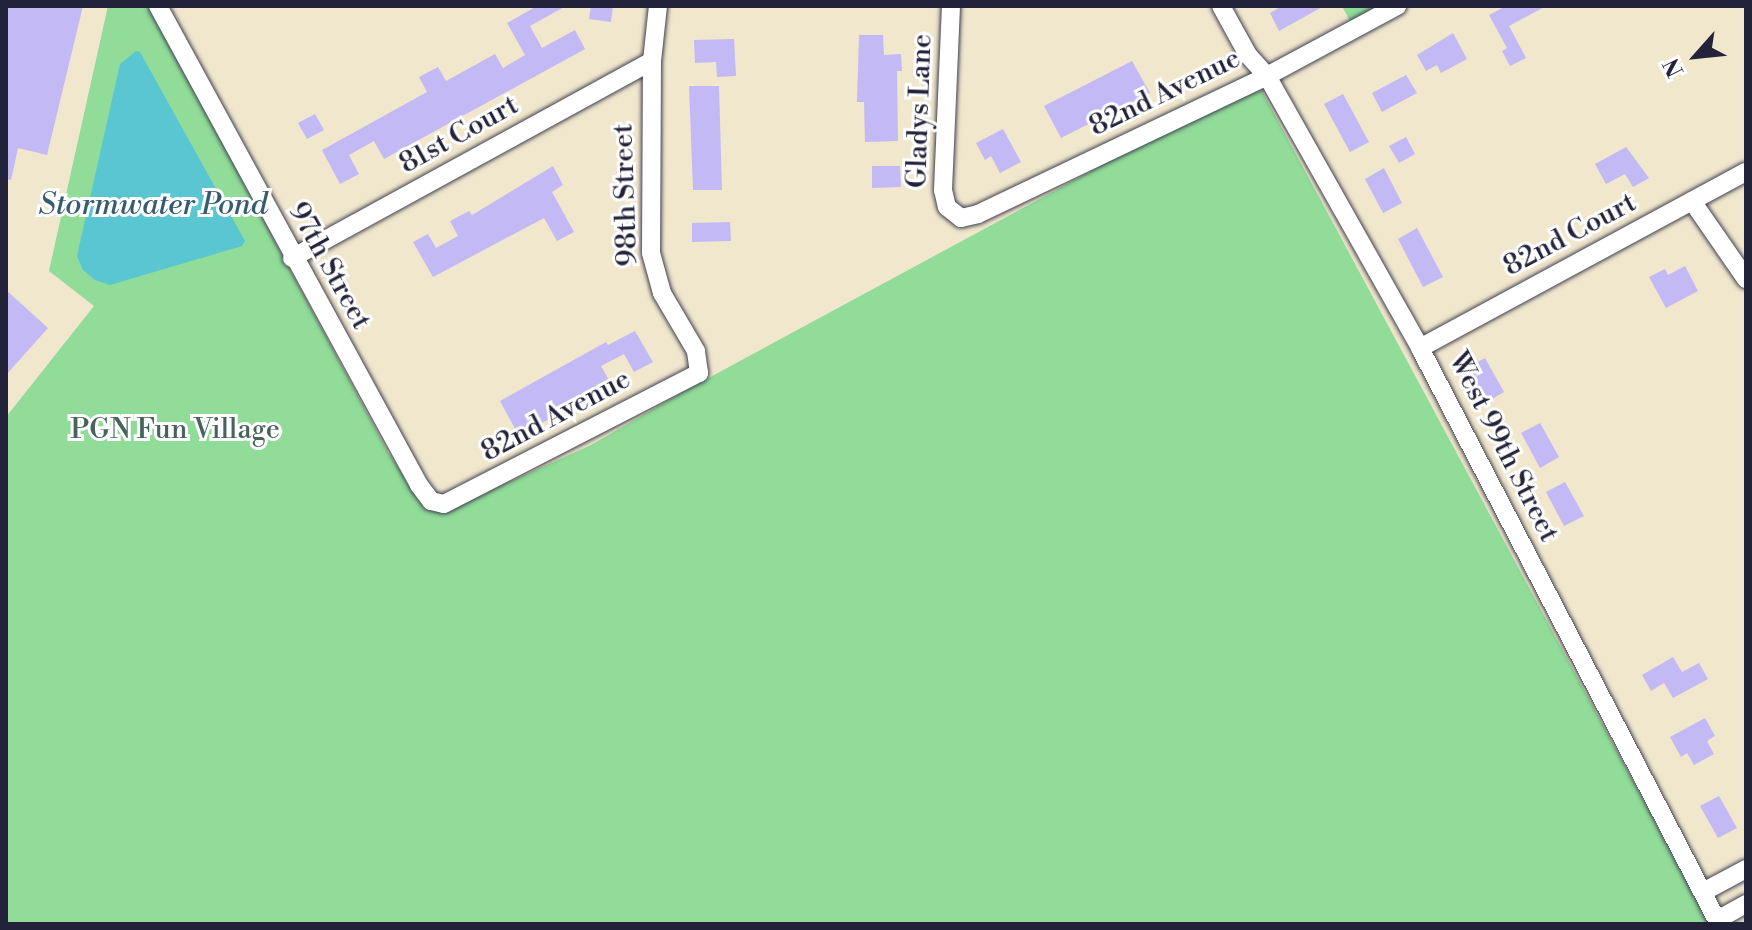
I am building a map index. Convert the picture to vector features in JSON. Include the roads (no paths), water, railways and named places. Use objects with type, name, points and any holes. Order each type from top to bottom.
[{"type":"street","name":"97th Street","points":[[158,6],[292,258],[419,485],[438,503]]},
{"type":"street","name":"98th Street","points":[[658,6],[652,61],[651,253],[662,293],[696,351],[699,373]]},
{"type":"street","name":"Gladys Lane","points":[[951,6],[943,190],[947,207],[954,215]]},
{"type":"street","name":"West 99th Street","points":[[1221,6],[1248,55],[1267,76],[1420,348],[1718,922]]},
{"type":"street","name":"82nd Avenue","points":[[954,215],[961,218],[978,214],[1267,76],[1397,6]]},
{"type":"street","name":"81st Court","points":[[292,258],[652,61]]},
{"type":"street","name":"82nd Court","points":[[1420,348],[1746,172]]},
{"type":"street","points":[[1692,201],[1746,279]]},
{"type":"street","name":"82nd Avenue","points":[[438,503],[458,500],[699,373]]},
{"type":"street","points":[[1703,892],[1746,869]]},
{"type":"street","points":[[1718,922],[1746,904]]},
{"type":"water","name":"Stormwater Pond","points":[[136,51],[140,52],[245,241],[242,246],[110,285],[95,280],[83,270],[77,256],[120,64]]},
{"type":"park label","name":"PGN Fun Village","points":[[175,430]]}]
